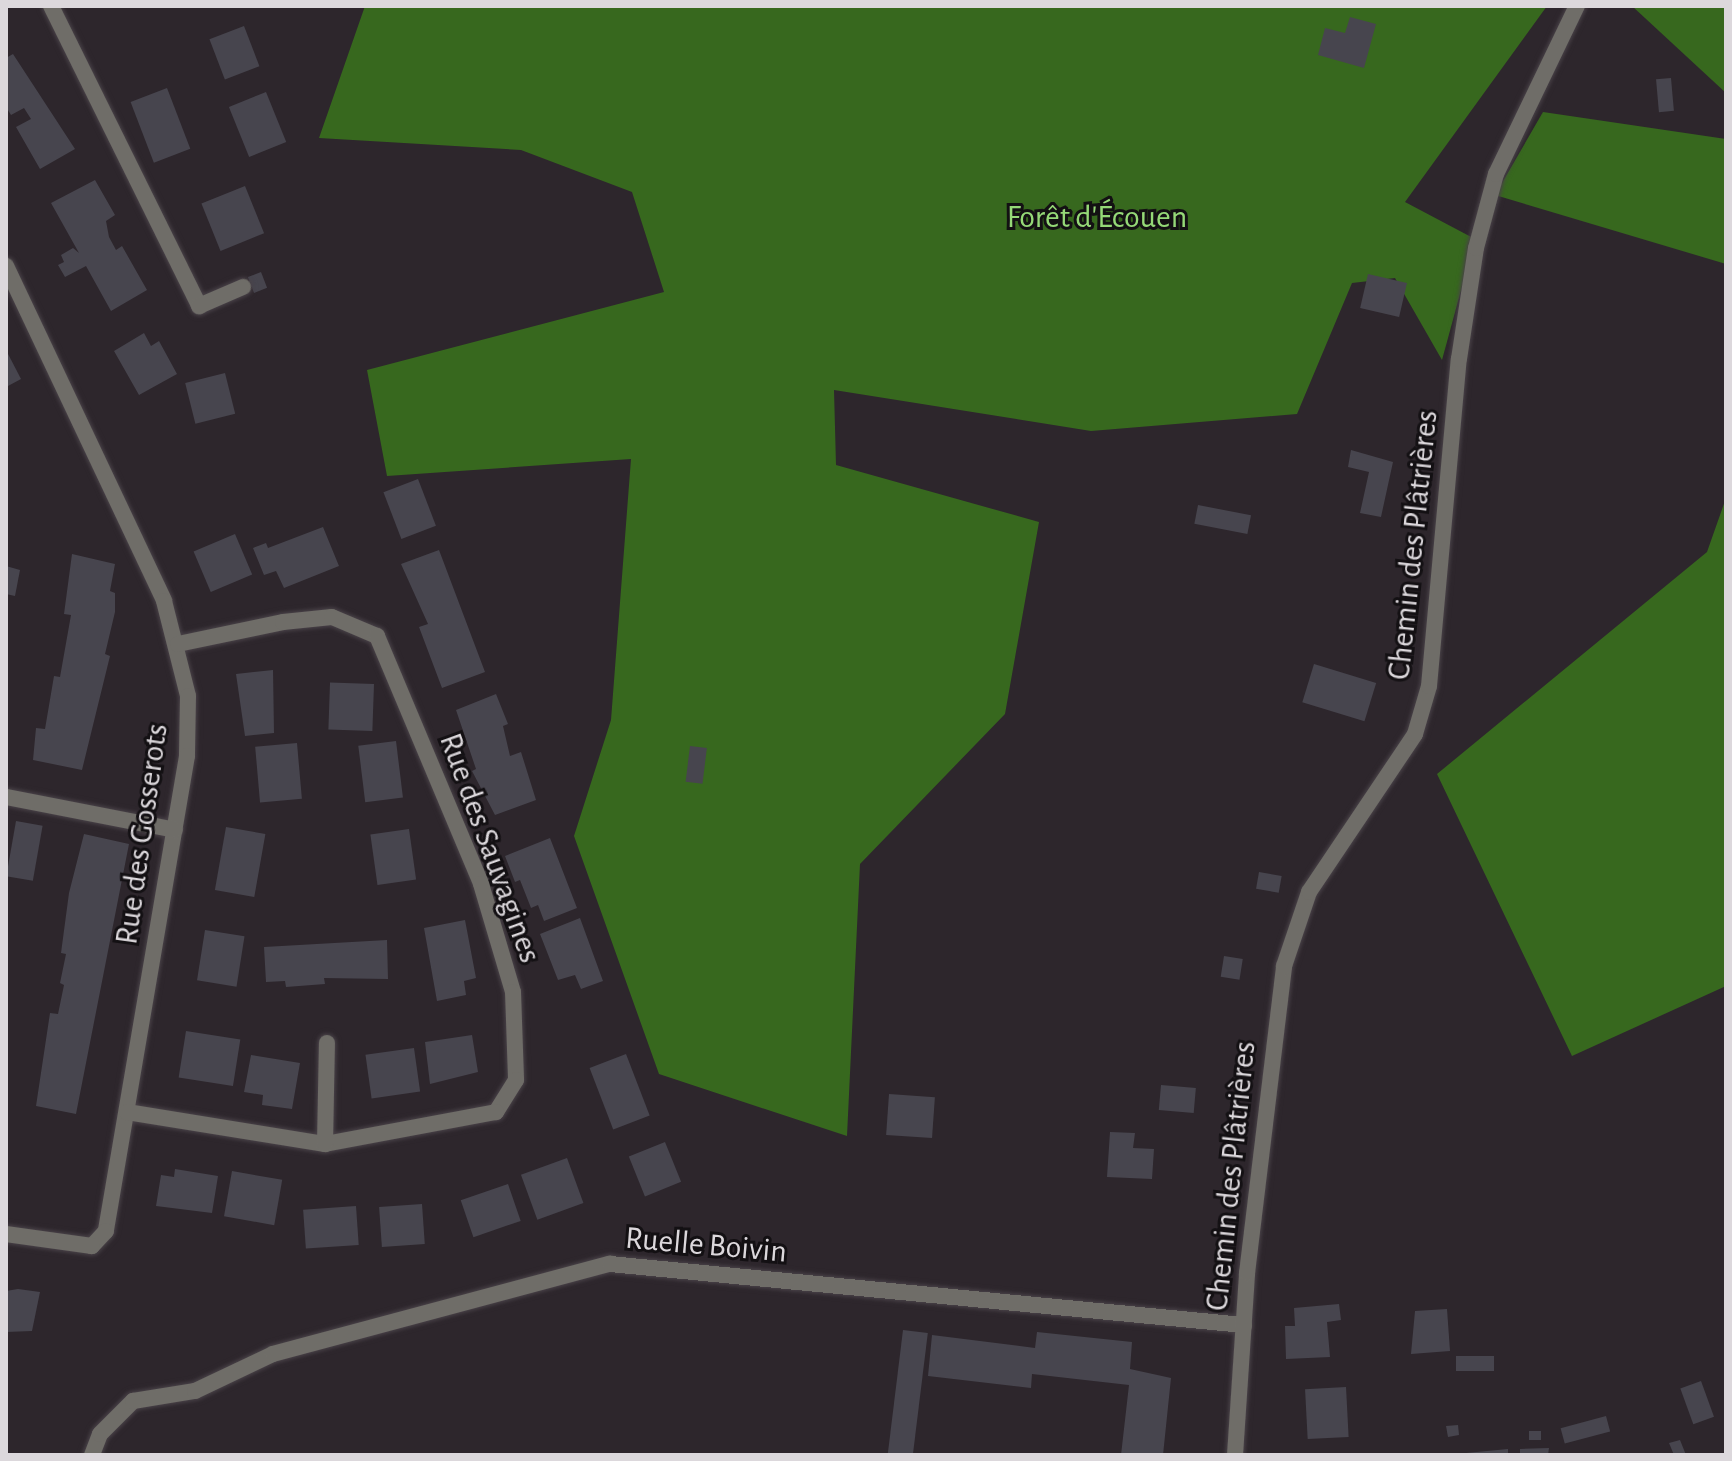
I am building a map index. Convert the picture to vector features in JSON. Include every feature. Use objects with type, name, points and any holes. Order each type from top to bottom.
[{"type":"street","points":[[51,6],[199,306],[243,287]]},
{"type":"street","name":"Chemin des Plâtrières","points":[[1235,1455],[1270,1047],[1284,966],[1309,892],[1415,734],[1429,686],[1459,359],[1476,248],[1496,174],[1577,6]]},
{"type":"street","name":"Rue des Gosserots","points":[[6,266],[13,299],[164,601],[178,644],[188,696],[187,756],[106,1231],[92,1246],[6,1234]]},
{"type":"street","name":"Rue des Sauvagines","points":[[127,1112],[325,1144],[496,1112],[516,1080],[513,992],[481,884],[377,636],[332,617],[283,622],[178,644]]},
{"type":"street","points":[[6,797],[175,830]]},
{"type":"street","points":[[325,1144],[327,1043]]},
{"type":"street","name":"Ruelle Boivin","points":[[92,1455],[100,1434],[133,1401],[195,1391],[273,1354],[610,1264],[1244,1325]]},
{"type":"green space","name":"Forêt d'Écouen","points":[[365,6],[1547,6],[1405,202],[1475,239],[1442,360],[1395,278],[1352,283],[1297,414],[1091,431],[834,390],[836,465],[1039,522],[1005,714],[860,864],[847,1136],[659,1074],[574,836],[611,720],[631,459],[387,476],[367,370],[664,292],[632,192],[521,150],[319,138]]},
{"type":"green space","points":[[1632,6],[1726,6],[1726,93]]},
{"type":"green space","points":[[1543,112],[1726,139],[1726,264],[1495,195]]},
{"type":"green space","points":[[1726,498],[1726,986],[1572,1056],[1437,774],[1707,552]]},
{"type":"building","points":[[1350,17],[1376,24],[1364,68],[1318,55],[1325,28],[1345,33]]},
{"type":"building","points":[[244,26],[259,66],[225,79],[209,39]]},
{"type":"building","points":[[13,54],[75,149],[40,169],[16,127],[31,119],[24,108],[11,115],[6,107],[6,58]]},
{"type":"building","points":[[1671,78],[1674,111],[1659,112],[1656,79]]},
{"type":"building","points":[[167,88],[190,149],[154,163],[131,102]]},
{"type":"building","points":[[266,92],[286,142],[249,157],[229,107]]},
{"type":"building","points":[[95,180],[115,215],[106,221],[109,237],[116,250],[122,246],[147,290],[111,311],[86,266],[65,277],[58,265],[64,262],[61,255],[73,248],[79,253],[51,203]]},
{"type":"building","points":[[245,186],[264,233],[221,251],[201,204]]},
{"type":"building","points":[[261,272],[267,288],[254,293],[248,277]]},
{"type":"building","points":[[1368,274],[1407,283],[1399,317],[1360,308]]},
{"type":"building","points":[[144,333],[151,346],[159,341],[177,374],[139,395],[114,351]]},
{"type":"building","points":[[6,350],[21,379],[8,386],[6,382]]},
{"type":"building","points":[[225,373],[235,414],[195,424],[185,383]]},
{"type":"building","points":[[1351,450],[1393,462],[1381,517],[1360,513],[1369,472],[1348,467]]},
{"type":"building","points":[[418,479],[436,526],[401,539],[383,492]]},
{"type":"building","points":[[1198,505],[1251,515],[1247,534],[1194,524]]},
{"type":"building","points":[[323,527],[339,566],[284,588],[276,571],[264,575],[253,548],[266,543],[268,548]]},
{"type":"building","points":[[235,534],[252,575],[211,592],[194,552]]},
{"type":"building","points":[[439,550],[485,672],[442,688],[419,627],[428,624],[401,564]]},
{"type":"building","points":[[72,554],[115,564],[110,591],[115,593],[115,612],[105,654],[110,656],[82,770],[33,760],[36,728],[45,729],[54,676],[60,677],[71,615],[64,614]]},
{"type":"building","points":[[6,566],[20,570],[15,596],[6,594]]},
{"type":"building","points":[[1314,664],[1376,683],[1364,721],[1302,702]]},
{"type":"building","points":[[273,670],[274,733],[245,736],[236,674]]},
{"type":"building","points":[[330,682],[374,684],[372,731],[328,729]]},
{"type":"building","points":[[496,694],[508,724],[503,726],[510,756],[521,752],[536,800],[495,815],[472,771],[476,769],[456,710]]},
{"type":"building","points":[[396,741],[403,798],[365,802],[358,746]]},
{"type":"building","points":[[297,743],[302,799],[260,802],[255,747]]},
{"type":"building","points":[[690,746],[707,748],[702,784],[686,782]]},
{"type":"building","points":[[16,821],[43,826],[33,881],[6,876]]},
{"type":"building","points":[[226,827],[265,834],[254,897],[215,890]]},
{"type":"building","points":[[409,829],[416,880],[377,885],[370,834]]},
{"type":"building","points":[[84,834],[129,844],[76,1114],[36,1106],[50,1013],[58,1014],[64,985],[60,983],[66,954],[61,953],[69,893]]},
{"type":"building","points":[[550,838],[577,908],[544,921],[538,905],[531,908],[520,880],[515,882],[505,856]]},
{"type":"building","points":[[1259,872],[1282,876],[1279,893],[1256,889]]},
{"type":"building","points":[[580,918],[603,981],[581,989],[575,975],[558,980],[540,934]]},
{"type":"building","points":[[465,920],[476,978],[464,981],[466,995],[437,1001],[424,928]]},
{"type":"building","points":[[205,930],[245,936],[237,987],[197,980]]},
{"type":"building","points":[[387,940],[388,979],[324,978],[325,984],[286,987],[285,981],[266,982],[264,947]]},
{"type":"building","points":[[1224,956],[1243,959],[1239,980],[1221,977]]},
{"type":"building","points":[[186,1031],[240,1040],[233,1086],[179,1077]]},
{"type":"building","points":[[472,1035],[478,1072],[430,1084],[425,1042]]},
{"type":"building","points":[[414,1048],[420,1092],[372,1098],[365,1055]]},
{"type":"building","points":[[626,1054],[650,1116],[613,1130],[590,1068]]},
{"type":"building","points":[[251,1055],[300,1063],[292,1109],[262,1105],[263,1095],[244,1092]]},
{"type":"building","points":[[1161,1085],[1196,1088],[1194,1113],[1159,1110]]},
{"type":"building","points":[[889,1094],[935,1097],[932,1138],[886,1135]]},
{"type":"building","points":[[1110,1132],[1135,1133],[1133,1148],[1154,1149],[1152,1179],[1107,1177]]},
{"type":"building","points":[[665,1142],[681,1182],[645,1196],[629,1157]]},
{"type":"building","points":[[567,1158],[583,1203],[537,1220],[521,1175]]},
{"type":"building","points":[[175,1169],[218,1176],[212,1213],[156,1206],[161,1175],[174,1177]]},
{"type":"building","points":[[232,1171],[282,1180],[274,1225],[224,1216]]},
{"type":"building","points":[[508,1184],[521,1221],[473,1237],[461,1200]]},
{"type":"building","points":[[422,1204],[425,1244],[382,1247],[379,1207]]},
{"type":"building","points":[[356,1206],[359,1245],[306,1249],[303,1210]]},
{"type":"building","points":[[6,1291],[40,1292],[32,1331],[6,1332]]},
{"type":"building","points":[[1339,1304],[1341,1320],[1327,1322],[1330,1357],[1286,1359],[1285,1326],[1295,1326],[1294,1308]]},
{"type":"building","points":[[1447,1309],[1450,1351],[1411,1354],[1415,1311]]},
{"type":"building","points":[[903,1330],[928,1333],[913,1455],[888,1455]]},
{"type":"building","points":[[1037,1332],[1132,1342],[1130,1369],[1171,1378],[1163,1455],[1121,1455],[1129,1385],[1032,1374],[1031,1388],[928,1376],[932,1335],[1035,1348]]},
{"type":"building","points":[[1456,1356],[1494,1356],[1494,1371],[1456,1371]]},
{"type":"building","points":[[1701,1381],[1714,1417],[1693,1424],[1680,1389]]},
{"type":"building","points":[[1346,1387],[1349,1437],[1308,1439],[1305,1389]]},
{"type":"building","points":[[1606,1416],[1610,1431],[1565,1444],[1561,1428]]},
{"type":"building","points":[[1458,1425],[1459,1435],[1448,1437],[1446,1426]]},
{"type":"building","points":[[1529,1431],[1541,1431],[1541,1440],[1529,1440]]},
{"type":"building","points":[[1680,1440],[1686,1455],[1674,1455],[1669,1443]]},
{"type":"building","points":[[1549,1448],[1548,1455],[1520,1455],[1520,1449]]},
{"type":"building","points":[[1508,1449],[1508,1455],[1466,1455],[1466,1453]]}]
